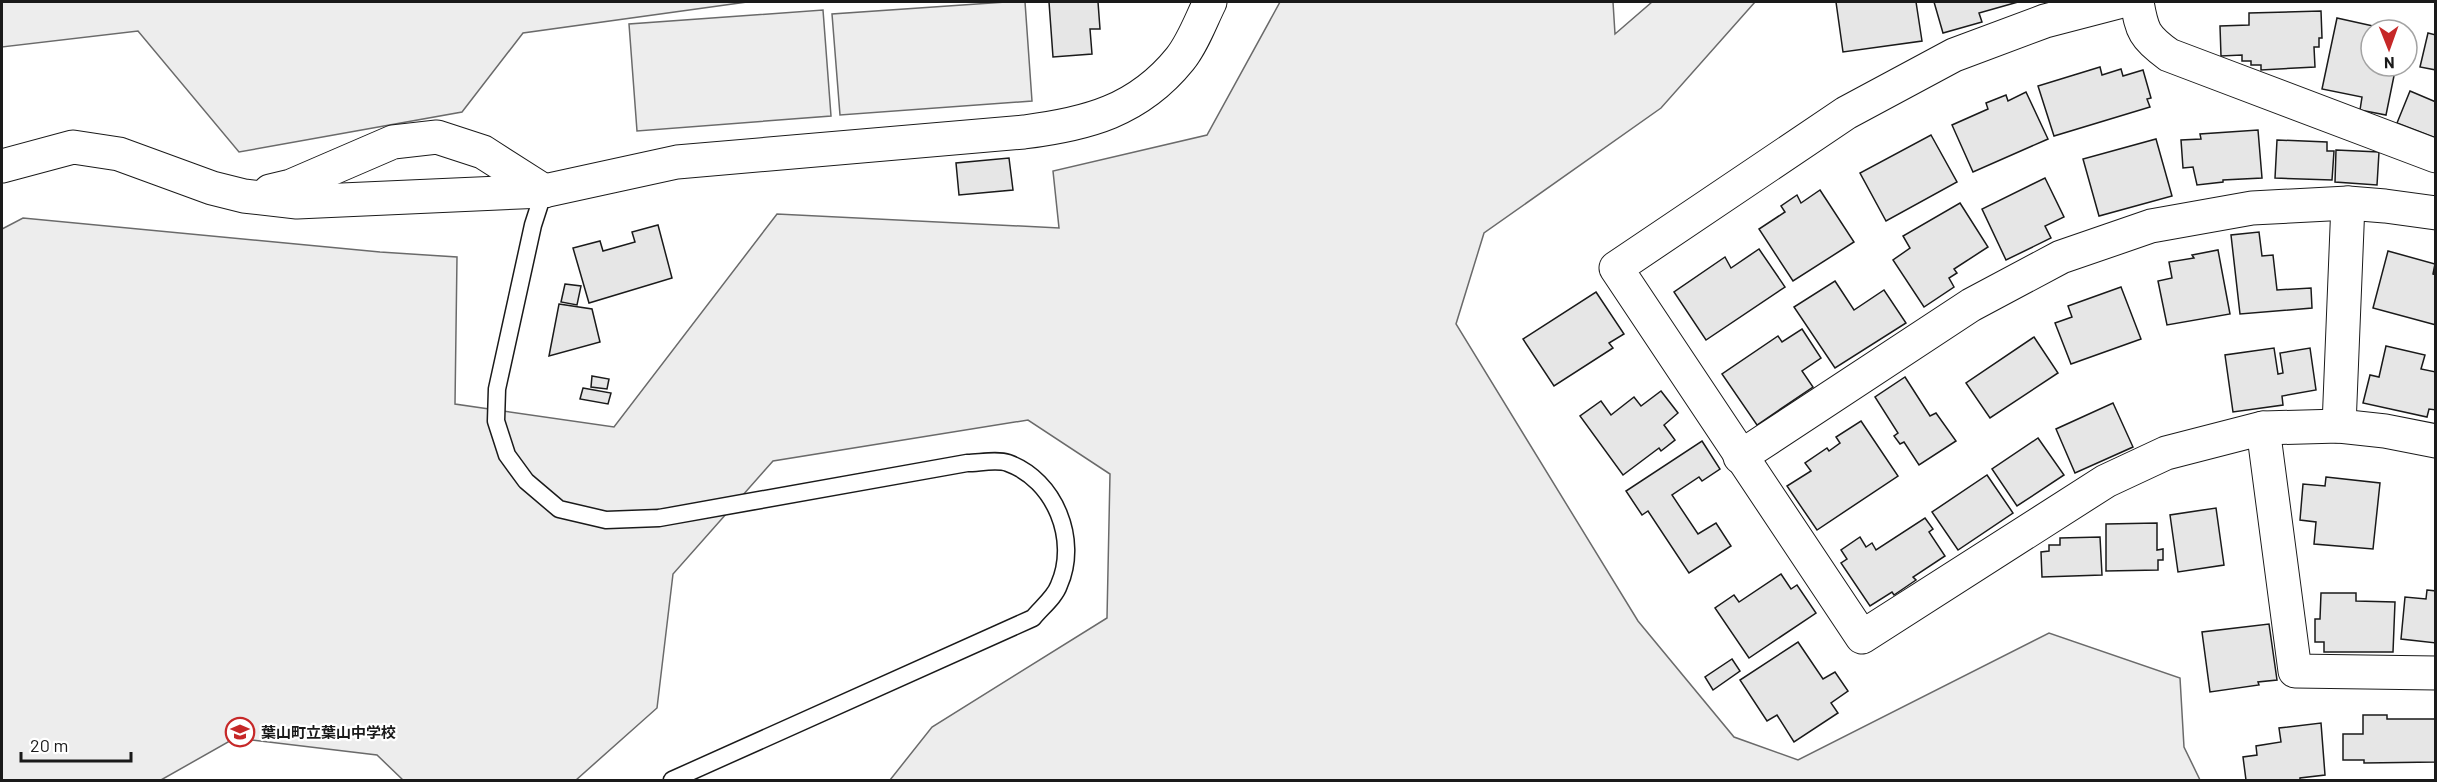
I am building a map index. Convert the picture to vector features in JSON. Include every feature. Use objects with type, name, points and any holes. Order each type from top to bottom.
[{"type":"street","points":[[2,166],[73,147],[119,154],[212,188],[244,196],[297,202],[544,190],[677,162],[1066,127],[1109,115],[1149,91],[1181,58],[1210,2]]},
{"type":"street","points":[[2118,2],[2045,21],[1954,56],[1846,113],[1617,268],[1740,457],[1862,637],[2106,481],[2166,453],[2263,428],[2339,426],[2385,431],[2436,441]]},
{"type":"street","points":[[2137,2],[2141,23],[2150,40],[2169,55],[2436,156]]},
{"type":"street","points":[[244,196],[291,186],[393,142],[437,137],[483,152],[544,190]]},
{"type":"street","points":[[1740,457],[1971,305],[2061,257],[2151,226],[2252,208],[2348,203],[2436,213]]},
{"type":"street","points":[[2339,426],[2348,203]]},
{"type":"street","points":[[2263,428],[2295,671],[2436,674]]},
{"type":"lane","points":[[544,190],[533,225],[497,389],[496,421],[507,455],[526,482],[559,509],[606,520],[660,518],[967,463],[1007,463],[1039,482],[1063,520],[1067,551],[1059,586],[1034,618],[672,780]]},
{"type":"shaded area","points":[[2,2],[747,2],[523,33],[462,112],[239,152],[138,31],[2,47]]},
{"type":"shaded area","points":[[1025,2],[1032,101],[840,115],[832,14]]},
{"type":"shaded area","points":[[1280,2],[1613,2],[1615,34],[1652,2],[1755,2],[1661,108],[1484,233],[1456,324],[1638,621],[1734,737],[1798,760],[2049,633],[2180,678],[2184,747],[2200,780],[890,780],[932,727],[1107,618],[1110,474],[1028,420],[773,461],[673,574],[657,708],[576,780],[403,780],[377,755],[235,738],[161,780],[2,780],[2,229],[23,218],[380,252],[457,257],[455,404],[614,427],[777,214],[1059,228],[1053,171],[1207,135]]},
{"type":"shaded area","points":[[823,10],[831,116],[637,131],[629,24]]},
{"type":"building","points":[[1049,2],[1098,2],[1100,29],[1090,29],[1092,54],[1053,57]]},
{"type":"building","points":[[1836,2],[1916,2],[1922,41],[1843,52]]},
{"type":"building","points":[[1934,2],[2018,2],[1979,13],[1982,22],[1943,33]]},
{"type":"building","points":[[2321,11],[2322,38],[2319,38],[2319,47],[2314,47],[2315,67],[2261,70],[2261,65],[2251,65],[2251,61],[2242,61],[2242,55],[2221,56],[2220,26],[2249,25],[2249,13]]},
{"type":"building","points":[[2337,18],[2359,23],[2359,78],[2394,78],[2386,115],[2360,110],[2362,97],[2322,89]]},
{"type":"building","points":[[2428,33],[2436,35],[2436,70],[2420,67]]},
{"type":"building","points":[[2100,67],[2102,75],[2121,69],[2123,76],[2143,70],[2151,98],[2147,99],[2150,107],[2054,136],[2038,86]]},
{"type":"building","points":[[2410,91],[2436,102],[2436,138],[2397,123]]},
{"type":"building","points":[[2026,92],[2048,139],[1973,172],[1952,125],[1988,109],[1986,103],[2006,95],[2008,101]]},
{"type":"building","points":[[2258,130],[2262,178],[2223,180],[2223,182],[2197,185],[2193,167],[2183,168],[2181,140],[2201,139],[2200,134]]},
{"type":"building","points":[[1931,135],[1957,182],[1886,221],[1860,173]]},
{"type":"building","points":[[2156,139],[2172,196],[2099,216],[2083,159]]},
{"type":"building","points":[[2277,140],[2327,142],[2327,151],[2334,151],[2332,180],[2275,178]]},
{"type":"building","points":[[2336,150],[2379,152],[2377,185],[2335,182]]},
{"type":"building","points":[[1009,158],[1013,190],[959,195],[956,163]]},
{"type":"building","points":[[2045,178],[2064,217],[2045,226],[2051,238],[2006,260],[1982,209]]},
{"type":"building","points":[[1820,190],[1854,242],[1793,281],[1759,229],[1785,212],[1781,206],[1797,195],[1801,203]]},
{"type":"building","points":[[1960,203],[1988,247],[1954,269],[1957,273],[1949,278],[1954,287],[1924,307],[1893,260],[1910,248],[1903,236]]},
{"type":"building","points":[[658,225],[672,278],[589,303],[573,248],[600,241],[603,251],[635,242],[632,232]]},
{"type":"building","points":[[2259,232],[2262,256],[2273,255],[2277,290],[2311,288],[2312,308],[2240,314],[2231,235]]},
{"type":"building","points":[[1759,249],[1785,287],[1706,340],[1674,292],[1725,257],[1731,268]]},
{"type":"building","points":[[2218,250],[2230,314],[2167,325],[2158,281],[2172,278],[2169,262],[2194,258],[2192,255]]},
{"type":"building","points":[[2388,251],[2435,264],[2433,274],[2436,275],[2436,325],[2373,308]]},
{"type":"building","points":[[1835,281],[1854,310],[1884,290],[1906,323],[1835,368],[1794,307]]},
{"type":"building","points":[[565,284],[581,286],[577,305],[561,302]]},
{"type":"building","points":[[2121,287],[2141,339],[2071,364],[2055,323],[2072,317],[2068,306]]},
{"type":"building","points":[[1596,292],[1624,334],[1609,343],[1613,348],[1554,386],[1523,339]]},
{"type":"building","points":[[559,304],[592,309],[600,342],[549,356]]},
{"type":"building","points":[[1802,329],[1821,358],[1802,371],[1813,387],[1757,425],[1722,374],[1778,336],[1782,342]]},
{"type":"building","points":[[2034,337],[2058,373],[1990,418],[1966,383]]},
{"type":"building","points":[[2386,346],[2425,355],[2421,369],[2436,372],[2436,410],[2429,409],[2427,417],[2363,403],[2370,375],[2379,377]]},
{"type":"building","points":[[2274,348],[2278,374],[2283,373],[2280,353],[2310,348],[2316,390],[2282,396],[2283,405],[2233,412],[2225,355]]},
{"type":"building","points":[[592,376],[609,379],[607,389],[591,387]]},
{"type":"building","points":[[1905,377],[1930,416],[1936,413],[1956,441],[1919,465],[1904,442],[1900,444],[1894,436],[1898,433],[1875,397]]},
{"type":"building","points":[[583,388],[611,393],[608,404],[580,399]]},
{"type":"building","points":[[1661,391],[1678,413],[1664,425],[1675,440],[1661,451],[1659,448],[1623,475],[1580,416],[1601,401],[1611,415],[1634,397],[1641,406]]},
{"type":"building","points":[[2113,403],[2133,447],[2075,473],[2056,429]]},
{"type":"building","points":[[1861,421],[1898,476],[1817,530],[1787,486],[1811,471],[1805,463],[1827,448],[1829,451],[1840,443],[1836,437]]},
{"type":"building","points":[[2038,438],[2064,475],[2017,506],[1992,469]]},
{"type":"building","points":[[1702,441],[1720,469],[1702,481],[1699,477],[1672,495],[1698,534],[1716,523],[1731,546],[1689,573],[1648,511],[1642,515],[1626,491]]},
{"type":"building","points":[[1987,475],[2013,513],[1958,550],[1932,512]]},
{"type":"building","points":[[2326,477],[2380,483],[2373,549],[2314,544],[2316,522],[2300,520],[2303,484],[2325,486]]},
{"type":"building","points":[[2216,508],[2224,565],[2178,572],[2170,515]]},
{"type":"building","points":[[1925,518],[1933,529],[1929,532],[1945,556],[1913,577],[1916,580],[1894,595],[1892,592],[1870,606],[1841,563],[1847,559],[1841,550],[1860,537],[1866,547],[1872,543],[1876,550]]},
{"type":"building","points":[[2157,523],[2157,550],[2163,549],[2163,560],[2158,560],[2158,570],[2106,571],[2106,524]]},
{"type":"building","points":[[2100,537],[2102,575],[2042,577],[2041,552],[2049,551],[2049,545],[2060,545],[2060,538]]},
{"type":"building","points":[[1781,574],[1791,589],[1797,585],[1816,613],[1749,658],[1715,608],[1734,595],[1739,602]]},
{"type":"building","points":[[2427,590],[2436,591],[2436,643],[2401,639],[2405,597],[2426,599]]},
{"type":"building","points":[[2321,593],[2356,593],[2356,601],[2395,602],[2393,652],[2324,652],[2324,642],[2315,642],[2315,619],[2320,619]]},
{"type":"building","points":[[2269,624],[2277,680],[2210,692],[2202,632]]},
{"type":"building","points":[[1798,642],[1823,679],[1835,672],[1848,691],[1831,703],[1838,713],[1794,742],[1777,715],[1767,721],[1740,680]]},
{"type":"building","points":[[1732,659],[1740,671],[1713,690],[1705,677]]},
{"type":"building","points":[[2363,715],[2387,715],[2387,719],[2436,719],[2436,762],[2364,763],[2364,760],[2343,760],[2343,734],[2363,734]]},
{"type":"building","points":[[2321,723],[2325,775],[2300,778],[2300,780],[2246,780],[2243,757],[2257,755],[2256,746],[2281,742],[2279,728]]},
{"type":"place","name":"葉山町立葉山中学校","points":[[240,732]]}]
